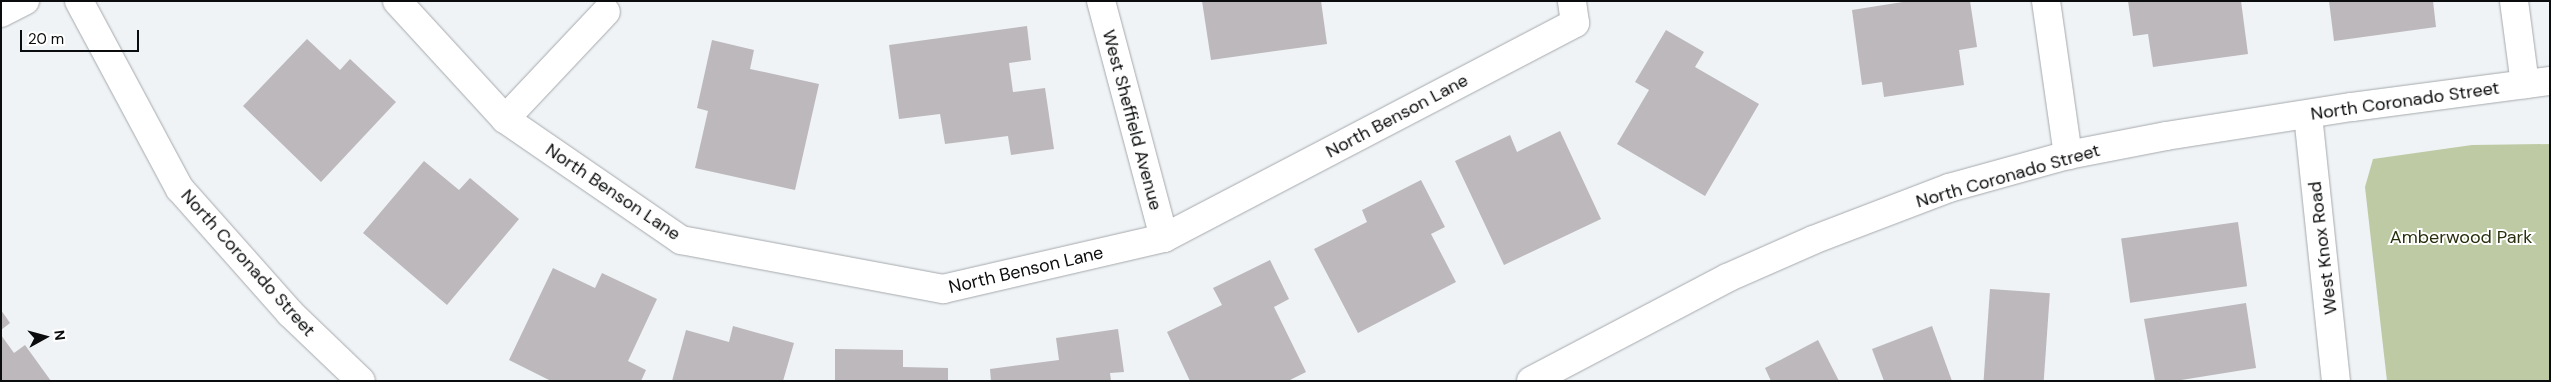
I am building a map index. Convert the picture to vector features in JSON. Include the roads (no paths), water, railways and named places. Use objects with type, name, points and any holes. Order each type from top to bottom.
[{"type":"street","points":[[1,12],[25,1]]},
{"type":"street","name":"North Coronado Street","points":[[79,1],[180,189],[290,314],[360,381]]},
{"type":"street","name":"North Benson Lane","points":[[397,1],[505,119],[681,240],[943,289],[1164,238],[1574,12]]},
{"type":"street","name":"West Sheffield Avenue","points":[[1101,1],[1164,238]]},
{"type":"street","points":[[2046,1],[2068,155]]},
{"type":"street","points":[[2514,1],[2537,83]]},
{"type":"street","points":[[505,119],[606,12]]},
{"type":"street","name":"North Coronado Street","points":[[1531,381],[1727,278],[1813,240],[1949,188],[2068,155],[2308,115],[2537,83]]},
{"type":"street","name":"West Knox Road","points":[[2308,115],[2336,381]]},
{"type":"park label","name":"Amberwood Park","points":[[2461,237]]}]
